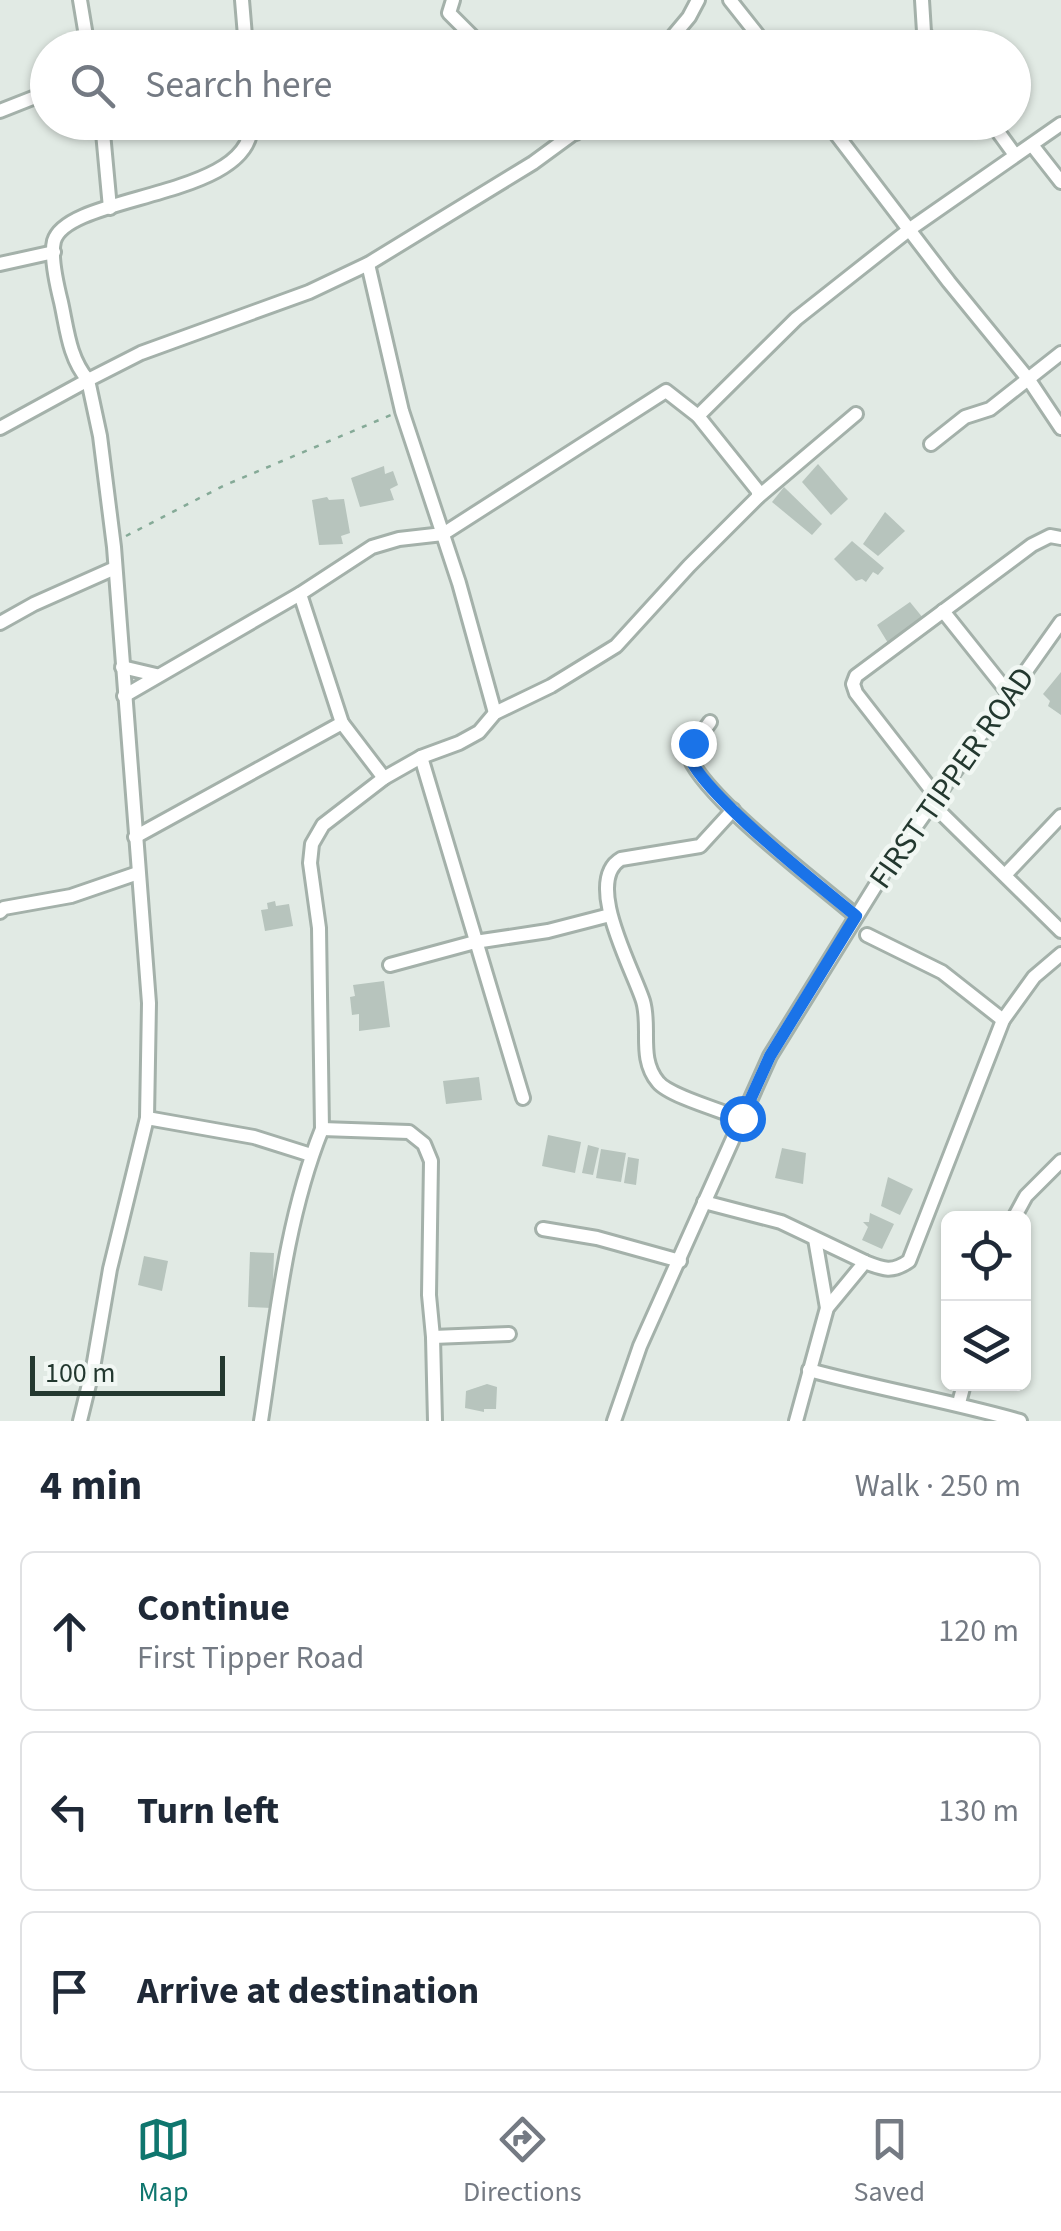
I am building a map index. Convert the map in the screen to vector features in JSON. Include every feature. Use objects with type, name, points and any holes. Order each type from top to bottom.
[{"type":"street","points":[[80,0],[85,30]]},
{"type":"street","points":[[242,0],[244,30]]},
{"type":"street","points":[[453,0],[448,13],[465,30]]},
{"type":"street","points":[[678,30],[698,0]]},
{"type":"street","points":[[730,0],[754,30]]},
{"type":"street","points":[[922,0],[924,30]]},
{"type":"street","points":[[0,110],[30,99]]},
{"type":"street","points":[[698,416],[796,319],[910,229],[1061,124]]},
{"type":"street","points":[[104,140],[110,208]]},
{"type":"street","points":[[80,1421],[110,1270],[147,1118],[149,1003],[114,547],[100,436],[88,380],[73,356],[58,293],[54,242],[60,231],[110,208],[196,181],[236,159],[248,149],[251,140]]},
{"type":"street","points":[[0,428],[141,353],[308,292],[368,264],[565,140]]},
{"type":"street","points":[[841,140],[1029,380],[1061,428]]},
{"type":"street","points":[[1004,140],[1014,155]]},
{"type":"street","points":[[1032,145],[1061,182]]},
{"type":"street","points":[[0,264],[54,252]]},
{"type":"street","points":[[368,264],[402,411],[428,480],[494,714]]},
{"type":"street","points":[[931,444],[965,417],[990,409],[1061,353]]},
{"type":"street","points":[[124,696],[300,594],[372,546],[443,534],[666,391],[698,416],[758,490],[758,496]]},
{"type":"street","points":[[262,1421],[283,1272],[322,1130],[319,928],[310,863],[312,844],[323,825],[384,778],[421,757],[459,744],[479,732],[494,714],[537,694],[616,646],[758,496],[856,414]]},
{"type":"street","points":[[1061,538],[1050,536],[1032,545],[856,676],[853,684],[934,799],[1061,931]]},
{"type":"street","points":[[0,623],[115,568]]},
{"type":"street","points":[[300,594],[342,723],[384,778]]},
{"type":"street","points":[[943,611],[1010,695]]},
{"type":"street","name":"FIRST TIPPER ROAD","points":[[614,1421],[640,1346],[770,1056],[934,799],[1061,622]]},
{"type":"street","points":[[122,666],[156,675]]},
{"type":"street","points":[[710,722],[688,753],[697,772],[733,810],[856,916]]},
{"type":"street","points":[[136,837],[342,723]]},
{"type":"street","points":[[421,757],[524,1098]]},
{"type":"street","points":[[733,810],[700,846],[621,858],[607,877],[610,916],[644,1005],[646,1060],[652,1074],[661,1087],[742,1118]]},
{"type":"street","points":[[1006,874],[1061,816]]},
{"type":"street","points":[[1,909],[71,896],[138,873]]},
{"type":"street","points":[[390,966],[475,942],[548,931],[610,916]]},
{"type":"street","points":[[867,935],[942,972],[1003,1020]]},
{"type":"street","points":[[704,1202],[781,1222],[865,1262],[886,1270],[898,1269],[909,1261],[1003,1020],[1034,978],[1061,954]]},
{"type":"street","points":[[147,1118],[254,1137],[312,1156]]},
{"type":"street","points":[[322,1130],[409,1132],[424,1144],[431,1160],[428,1294],[434,1337],[435,1421]]},
{"type":"street","points":[[1018,1211],[1026,1196],[1061,1160]]},
{"type":"street","points":[[543,1229],[597,1238],[680,1260]]},
{"type":"street","points":[[816,1238],[828,1308]]},
{"type":"street","points":[[796,1421],[828,1308],[865,1262]]},
{"type":"street","points":[[434,1337],[509,1334]]},
{"type":"street","points":[[809,1370],[888,1392],[959,1403],[1020,1421]]},
{"type":"street","points":[[959,1403],[962,1391]]},
{"type":"path","points":[[114,547],[125,537],[224,486],[402,411]]},
{"type":"building","points":[[818,464],[848,499],[831,515],[802,482]]},
{"type":"building","points":[[384,466],[385,474],[393,471],[398,485],[390,489],[394,500],[360,507],[351,478]]},
{"type":"building","points":[[784,487],[822,524],[812,535],[772,502]]},
{"type":"building","points":[[344,499],[350,533],[341,536],[343,544],[319,545],[312,500]]},
{"type":"building","points":[[885,512],[905,531],[878,556],[863,544]]},
{"type":"building","points":[[852,541],[884,568],[878,575],[873,572],[866,582],[856,581],[834,559]]},
{"type":"building","points":[[910,602],[923,618],[900,640],[896,636],[888,643],[877,625]]},
{"type":"building","points":[[1061,672],[1061,715],[1048,706],[1050,701],[1043,694]]},
{"type":"building","points":[[275,901],[276,906],[289,904],[293,926],[265,931],[261,910]]},
{"type":"building","points":[[384,981],[390,1027],[359,1031],[359,1014],[352,1015],[353,985]]},
{"type":"building","points":[[479,1077],[482,1100],[446,1104],[443,1081]]},
{"type":"building","points":[[548,1135],[581,1142],[575,1173],[542,1166]]},
{"type":"building","points":[[588,1145],[599,1148],[593,1175],[582,1173]]},
{"type":"building","points":[[782,1148],[806,1153],[803,1184],[775,1178]]},
{"type":"building","points":[[601,1149],[626,1153],[621,1182],[596,1178]]},
{"type":"building","points":[[628,1157],[639,1159],[636,1185],[624,1183]]},
{"type":"building","points":[[888,1177],[913,1189],[900,1215],[881,1206]]},
{"type":"building","points":[[870,1213],[894,1224],[882,1249],[862,1240],[868,1227],[863,1222],[869,1222]]},
{"type":"building","points":[[250,1252],[274,1253],[272,1308],[248,1307]]},
{"type":"building","points":[[144,1256],[168,1261],[162,1291],[138,1285]]},
{"type":"building","points":[[487,1384],[497,1387],[496,1409],[484,1412],[465,1408],[466,1391]]},
{"type":"route","points":[[693,743],[688,753],[697,772],[733,810],[856,916],[770,1056],[742,1118]]}]
